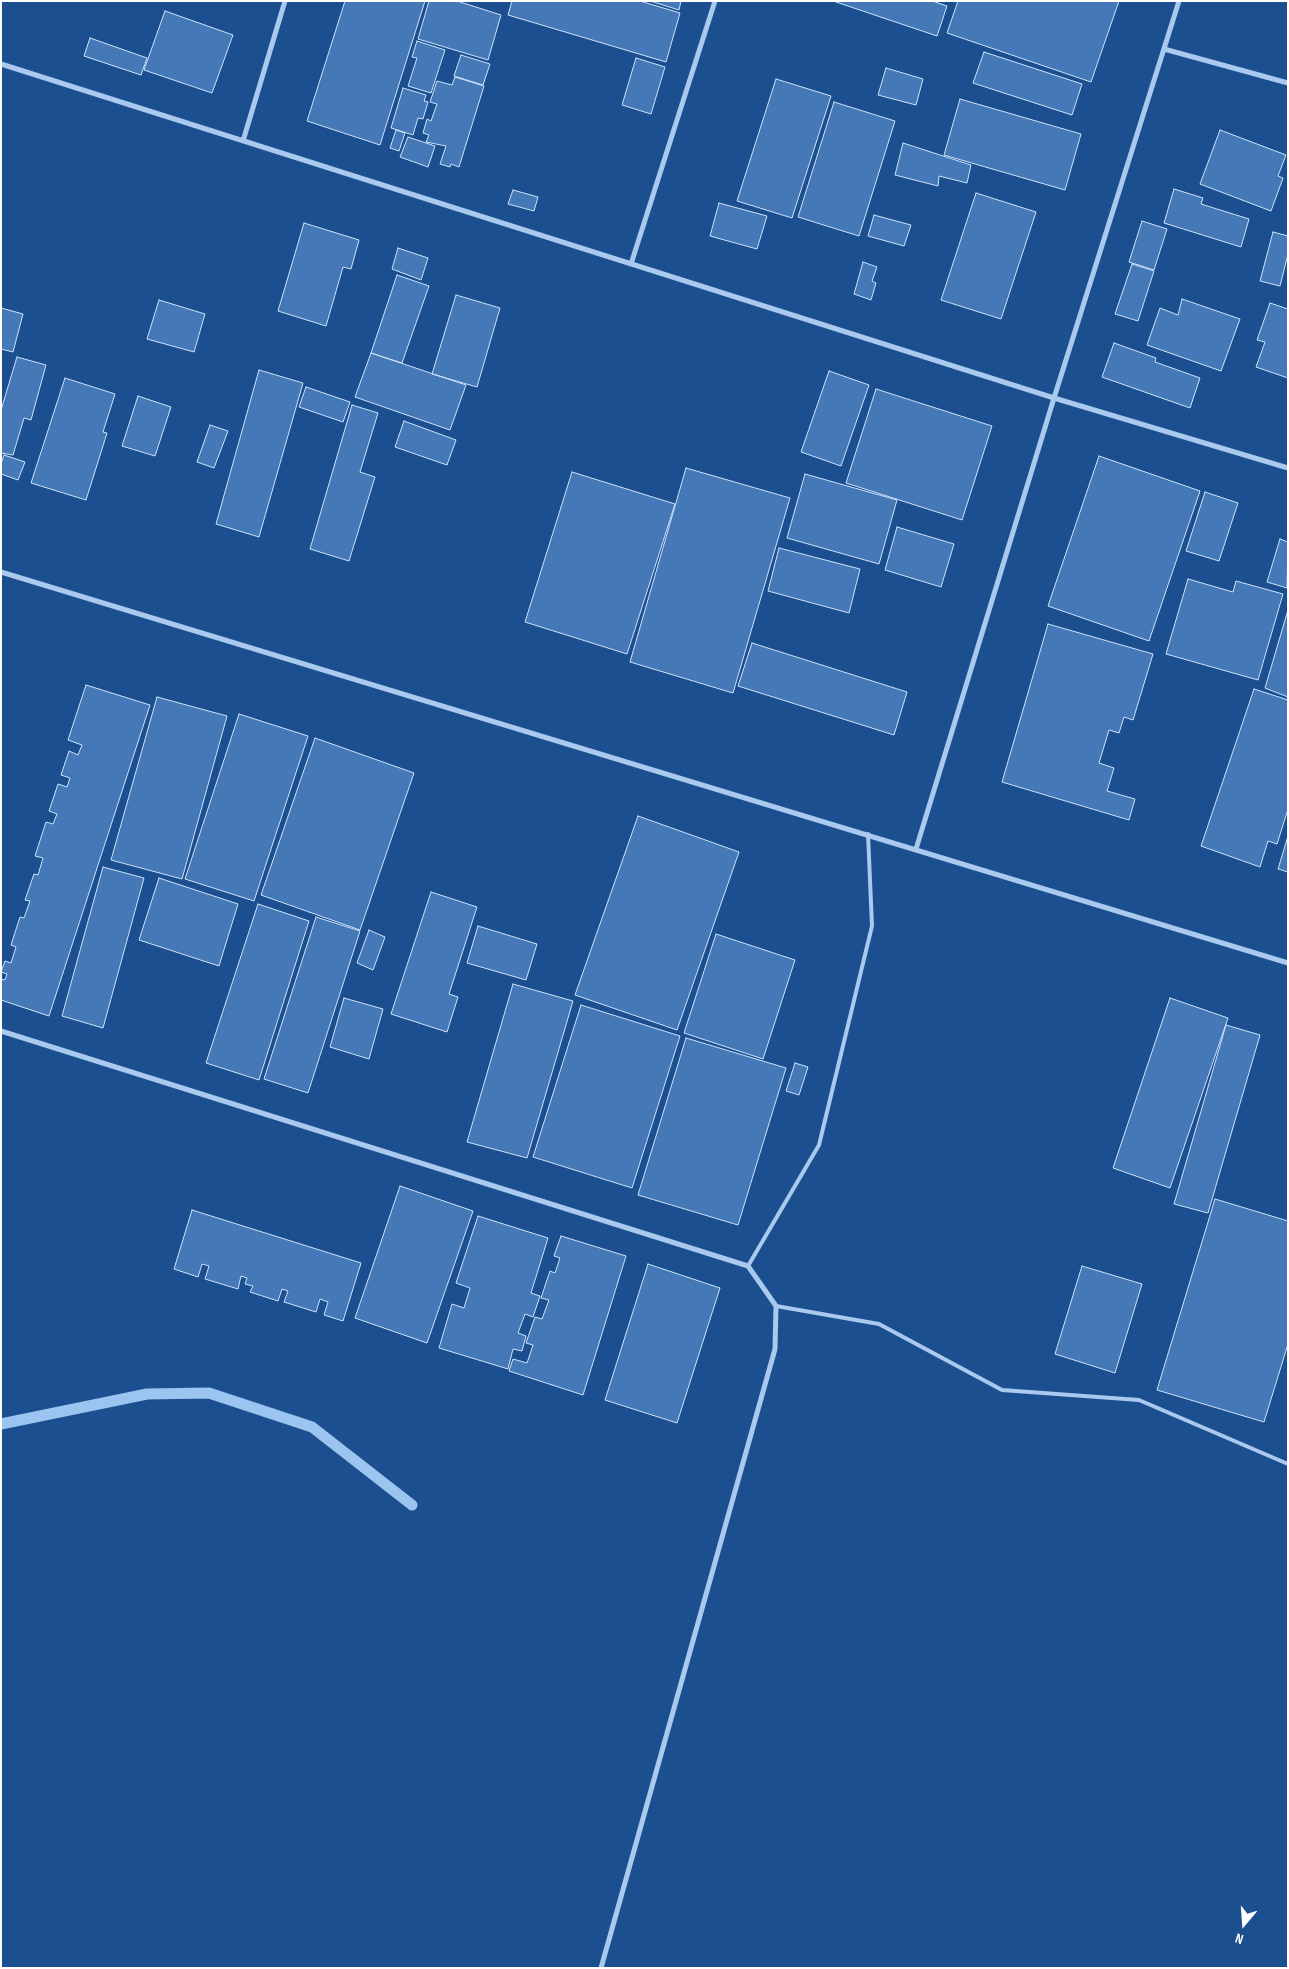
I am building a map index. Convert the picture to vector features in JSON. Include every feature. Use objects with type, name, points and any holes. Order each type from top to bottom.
[{"type":"street","points":[[243,141],[285,1]]},
{"type":"street","points":[[631,264],[715,1]]},
{"type":"street","points":[[916,849],[1054,398],[1179,1]]},
{"type":"street","points":[[1164,49],[1288,83]]},
{"type":"street","points":[[1,64],[1054,398],[1288,468]]},
{"type":"street","points":[[1,572],[1288,963]]},
{"type":"street","points":[[1,1031],[748,1266],[776,1306],[774,1349],[601,1968]]},
{"type":"lane","points":[[748,1266],[819,1145],[872,926],[868,834]]},
{"type":"lane","points":[[776,1306],[878,1324],[1002,1390],[1140,1400],[1288,1464]]},
{"type":"building","points":[[345,1],[425,1],[380,145],[307,121]]},
{"type":"building","points":[[429,1],[457,1],[501,15],[488,60],[418,39]]},
{"type":"building","points":[[512,1],[640,1],[680,13],[666,62],[508,15]]},
{"type":"building","points":[[650,1],[681,1],[679,10]]},
{"type":"building","points":[[833,1],[932,1],[947,6],[937,36]]},
{"type":"building","points":[[958,1],[1119,1],[1091,82],[947,33]]},
{"type":"building","points":[[165,11],[233,35],[212,93],[144,70]]},
{"type":"building","points":[[90,38],[147,58],[141,75],[84,56]]},
{"type":"building","points":[[417,41],[445,50],[431,93],[408,86],[417,58],[412,57]]},
{"type":"building","points":[[984,52],[1082,84],[1072,115],[973,83]]},
{"type":"building","points":[[461,55],[490,64],[483,85],[454,76]]},
{"type":"building","points":[[636,58],[665,67],[651,114],[622,105]]},
{"type":"building","points":[[886,68],[923,79],[916,105],[878,95]]},
{"type":"building","points":[[455,77],[484,86],[459,167],[451,164],[450,167],[440,164],[446,146],[426,142],[429,135],[423,133],[427,119],[431,121],[437,104],[430,102],[437,81],[452,85]]},
{"type":"building","points":[[776,79],[831,96],[792,218],[737,201]]},
{"type":"building","points":[[403,88],[426,95],[424,101],[428,102],[423,119],[418,118],[413,135],[391,128]]},
{"type":"building","points":[[960,99],[1081,134],[1065,190],[944,155]]},
{"type":"building","points":[[834,102],[895,121],[859,236],[798,217]]},
{"type":"building","points":[[396,130],[405,133],[399,151],[390,148]]},
{"type":"building","points":[[1220,130],[1286,155],[1278,176],[1283,178],[1271,211],[1200,184]]},
{"type":"building","points":[[408,137],[435,146],[428,167],[400,157]]},
{"type":"building","points":[[903,143],[971,165],[967,183],[939,176],[938,186],[895,175]]},
{"type":"building","points":[[1174,189],[1203,198],[1201,204],[1249,219],[1241,247],[1164,223]]},
{"type":"building","points":[[513,190],[538,197],[534,211],[508,204]]},
{"type":"building","points":[[976,193],[1036,212],[1001,319],[941,300]]},
{"type":"building","points":[[719,203],[767,216],[757,249],[710,236]]},
{"type":"building","points":[[874,215],[911,225],[904,246],[868,236]]},
{"type":"building","points":[[1142,221],[1167,229],[1154,270],[1129,262]]},
{"type":"building","points":[[304,223],[359,240],[351,269],[343,267],[326,326],[278,311]]},
{"type":"building","points":[[1273,232],[1288,236],[1288,254],[1280,286],[1260,281]]},
{"type":"building","points":[[398,248],[428,258],[421,280],[392,269]]},
{"type":"building","points":[[863,262],[877,267],[872,281],[876,283],[871,300],[854,294]]},
{"type":"building","points":[[1132,264],[1154,271],[1138,321],[1115,314]]},
{"type":"building","points":[[397,275],[429,286],[402,363],[371,353]]},
{"type":"building","points":[[456,295],[500,308],[477,387],[432,374]]},
{"type":"building","points":[[1182,299],[1240,319],[1221,371],[1147,345],[1160,308],[1178,315]]},
{"type":"building","points":[[159,300],[205,314],[194,352],[147,339]]},
{"type":"building","points":[[1270,303],[1288,309],[1288,378],[1256,367],[1265,342],[1257,340]]},
{"type":"building","points":[[1,308],[23,314],[13,352],[1,349]]},
{"type":"building","points":[[1114,343],[1156,358],[1155,362],[1200,378],[1190,408],[1102,377]]},
{"type":"building","points":[[371,353],[466,385],[450,430],[355,397]]},
{"type":"building","points":[[17,357],[46,365],[31,420],[24,418],[13,455],[1,453],[1,410]]},
{"type":"building","points":[[259,370],[303,383],[259,537],[216,524]]},
{"type":"building","points":[[829,371],[869,385],[841,466],[801,452]]},
{"type":"building","points":[[65,378],[115,394],[103,432],[107,433],[86,500],[31,483]]},
{"type":"building","points":[[306,387],[350,402],[343,422],[299,407]]},
{"type":"building","points":[[876,389],[992,426],[962,520],[846,483]]},
{"type":"building","points":[[138,396],[171,407],[155,456],[122,446]]},
{"type":"building","points":[[352,405],[378,413],[360,472],[375,477],[349,561],[310,549]]},
{"type":"building","points":[[404,421],[456,440],[447,465],[395,447]]},
{"type":"building","points":[[210,425],[228,431],[214,468],[197,462]]},
{"type":"building","points":[[4,455],[25,462],[18,480],[1,474],[1,464]]},
{"type":"building","points":[[1099,456],[1200,491],[1149,641],[1048,606]]},
{"type":"building","points":[[686,468],[790,498],[733,693],[630,662]]},
{"type":"building","points":[[572,472],[675,504],[627,654],[525,622]]},
{"type":"building","points":[[805,474],[897,500],[879,564],[787,538]]},
{"type":"building","points":[[1205,492],[1238,503],[1219,561],[1186,551]]},
{"type":"building","points":[[897,527],[954,544],[941,587],[885,570]]},
{"type":"building","points":[[1280,539],[1288,542],[1287,588],[1267,582]]},
{"type":"building","points":[[779,548],[860,569],[849,613],[768,591]]},
{"type":"building","points":[[1188,579],[1233,592],[1236,581],[1283,594],[1258,680],[1166,654]]},
{"type":"building","points":[[1288,610],[1288,697],[1265,688]]},
{"type":"building","points":[[1048,624],[1153,654],[1133,720],[1124,717],[1119,733],[1109,730],[1099,763],[1114,768],[1107,791],[1135,799],[1129,820],[1002,782]]},
{"type":"building","points":[[752,643],[907,692],[894,735],[738,686]]},
{"type":"building","points":[[86,685],[150,705],[49,1016],[1,1000],[1,979],[5,980],[7,974],[1,972],[5,961],[11,963],[16,947],[11,945],[20,917],[24,918],[30,901],[25,900],[34,874],[38,875],[43,858],[35,856],[46,822],[53,824],[57,814],[49,811],[58,784],[67,787],[70,778],[61,775],[69,751],[78,755],[82,745],[68,740]]},
{"type":"building","points":[[1254,689],[1288,700],[1288,809],[1277,844],[1268,841],[1260,867],[1201,846]]},
{"type":"building","points":[[157,697],[227,716],[182,879],[111,860]]},
{"type":"building","points":[[239,714],[308,736],[254,901],[185,879]]},
{"type":"building","points":[[315,738],[414,773],[360,930],[261,895]]},
{"type":"building","points":[[638,816],[739,852],[677,1030],[575,995]]},
{"type":"building","points":[[1288,836],[1288,872],[1278,869]]},
{"type":"building","points":[[103,867],[144,878],[103,1028],[62,1016]]},
{"type":"building","points":[[159,878],[238,904],[219,966],[139,940]]},
{"type":"building","points":[[431,892],[477,907],[449,994],[458,997],[447,1032],[391,1014]]},
{"type":"building","points":[[258,904],[309,921],[259,1080],[206,1063]]},
{"type":"building","points":[[316,917],[360,931],[308,1093],[264,1079]]},
{"type":"building","points":[[478,926],[537,944],[526,980],[467,963]]},
{"type":"building","points":[[369,930],[385,937],[373,970],[357,963]]},
{"type":"building","points":[[716,934],[795,960],[763,1059],[684,1033]]},
{"type":"building","points":[[513,984],[573,1001],[527,1158],[467,1142]]},
{"type":"building","points":[[344,998],[383,1009],[369,1059],[330,1047]]},
{"type":"building","points":[[1170,998],[1228,1018],[1170,1188],[1113,1168]]},
{"type":"building","points":[[581,1005],[680,1036],[632,1188],[533,1157]]},
{"type":"building","points":[[1226,1025],[1260,1035],[1208,1213],[1174,1204]]},
{"type":"building","points":[[686,1038],[786,1068],[738,1225],[638,1195]]},
{"type":"building","points":[[795,1063],[808,1067],[799,1095],[786,1091]]},
{"type":"building","points":[[400,1186],[473,1211],[427,1343],[355,1318]]},
{"type":"building","points":[[1215,1199],[1288,1221],[1288,1344],[1264,1422],[1157,1390]]},
{"type":"building","points":[[192,1210],[361,1263],[343,1321],[324,1315],[328,1302],[320,1299],[316,1312],[284,1302],[288,1291],[282,1289],[278,1301],[250,1292],[253,1286],[245,1284],[247,1278],[241,1276],[238,1289],[205,1279],[209,1266],[202,1264],[198,1277],[174,1269]]},
{"type":"building","points":[[478,1216],[548,1238],[531,1293],[540,1296],[533,1317],[525,1314],[518,1333],[526,1336],[522,1351],[513,1349],[508,1369],[439,1348],[452,1304],[464,1308],[470,1288],[456,1283]]},
{"type":"building","points":[[561,1236],[626,1256],[583,1395],[509,1371],[513,1359],[527,1363],[533,1345],[526,1343],[535,1317],[542,1319],[549,1300],[541,1298],[550,1271],[555,1273],[560,1258],[554,1256]]},
{"type":"building","points":[[648,1264],[720,1288],[677,1423],[605,1400]]},
{"type":"building","points":[[1082,1266],[1142,1284],[1115,1373],[1055,1354]]},
{"type":"waterway","points":[[1,1424],[147,1394],[209,1393],[312,1427],[412,1505]]}]
